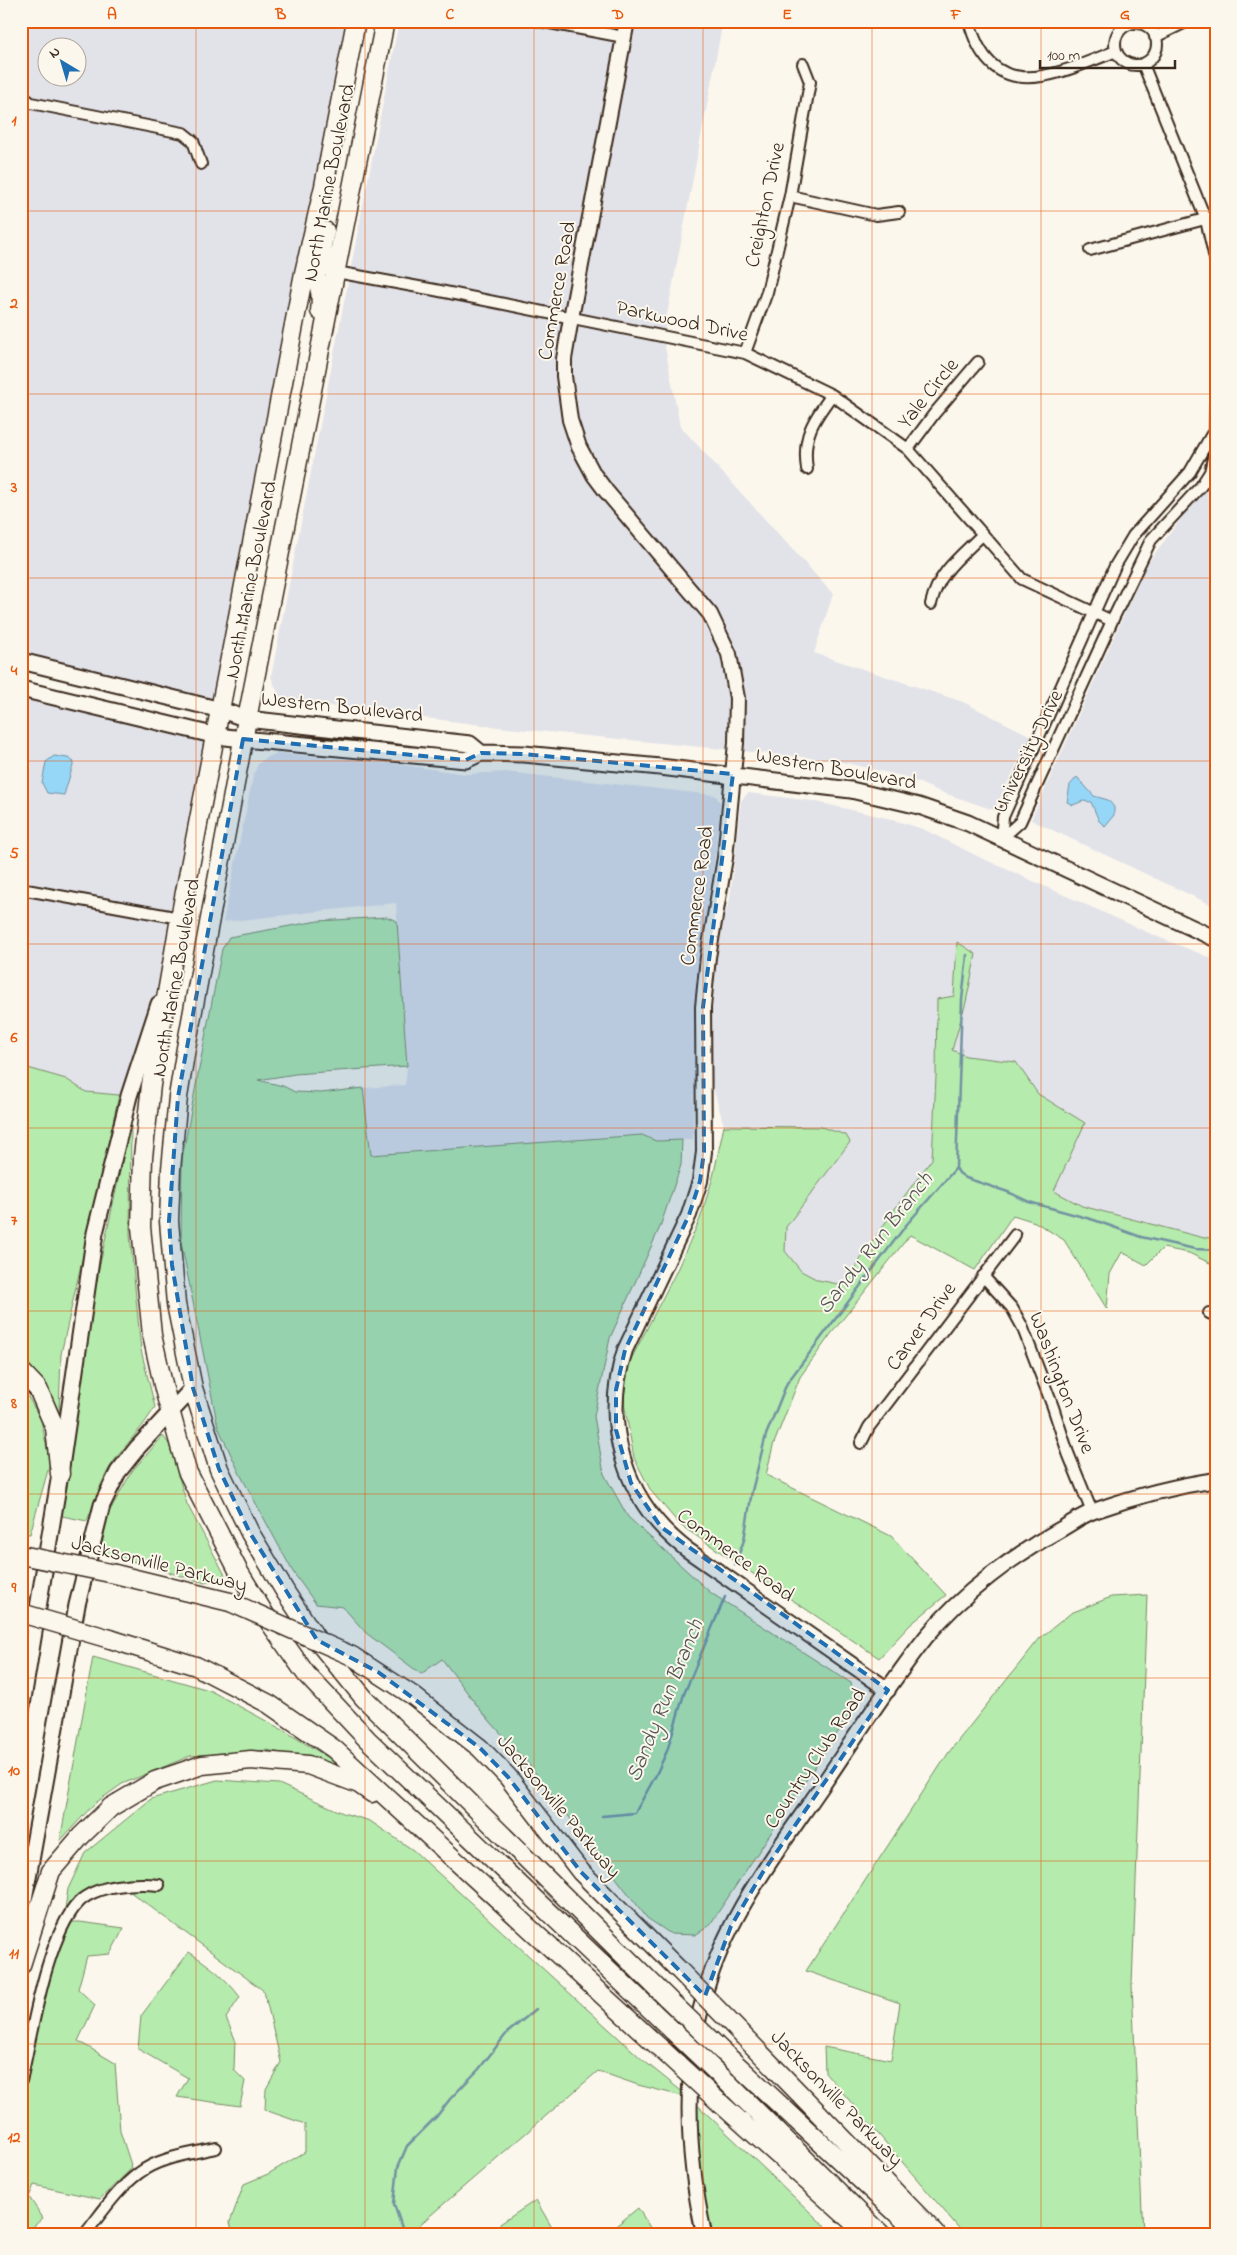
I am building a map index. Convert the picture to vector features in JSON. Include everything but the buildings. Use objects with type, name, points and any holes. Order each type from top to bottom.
[{"type":"highway","name":"North Marine Boulevard","points":[[172,965],[307,259],[324,186],[356,21]]},
{"type":"highway","name":"North Marine Boulevard","points":[[385,21],[243,739],[178,1097],[171,1169],[169,1221],[176,1304],[193,1388],[219,1469],[250,1533],[320,1644],[364,1698],[667,1998],[919,2234]]},
{"type":"highway","points":[[324,186],[328,213],[320,254],[325,266],[336,272]]},
{"type":"highway","points":[[307,259],[318,278],[322,296],[318,322],[317,371]]},
{"type":"highway","points":[[172,965],[151,1085],[143,1157],[142,1226],[152,1335],[187,1471],[239,1572],[270,1623],[306,1674],[374,1745],[727,2082],[882,2234]]},
{"type":"highway","points":[[21,1371],[38,1388],[55,1428],[60,1474]]},
{"type":"highway","name":"Jacksonville Parkway","points":[[21,1555],[114,1574],[230,1602],[352,1656],[412,1694],[480,1748],[508,1777],[581,1872],[728,2019],[936,2234]]},
{"type":"highway","points":[[21,1612],[196,1666],[269,1704],[334,1749],[418,1824],[721,2104],[866,2234]]},
{"type":"highway","points":[[21,1965],[50,1871],[81,1836],[111,1807],[155,1781],[202,1765],[251,1760],[308,1765],[359,1784],[418,1824]]},
{"type":"main road","name":"Western Boulevard","points":[[21,661],[221,710],[247,719],[470,744],[481,753]]},
{"type":"main road","name":"Western Boulevard","points":[[21,689],[217,736],[466,760],[481,753],[524,754],[733,774],[851,790],[924,807],[968,823],[1216,939]]},
{"type":"main road","name":"North Marine Boulevard","points":[[21,1711],[60,1474],[82,1313],[104,1195],[128,1096],[172,965]]},
{"type":"main road","points":[[21,1916],[77,1605],[102,1505],[118,1472],[138,1447],[172,1413],[193,1388]]},
{"type":"street","points":[[539,21],[624,37]]},
{"type":"street","name":"Commerce Road","points":[[628,21],[564,359],[564,376],[570,420],[579,447],[594,475],[710,614],[729,654],[737,698],[726,858],[708,957],[703,1007],[704,1152],[700,1181],[689,1215],[623,1357],[616,1390],[616,1430],[624,1467],[631,1483],[652,1517],[667,1533],[686,1549],[888,1690]]},
{"type":"street","points":[[969,21],[973,36],[987,60],[996,67],[1026,79],[1057,74],[1116,51]]},
{"type":"street","points":[[1155,37],[1188,21]]},
{"type":"street","points":[[1126,23],[1145,26],[1155,37],[1154,53],[1143,64],[1128,64],[1120,58],[1116,51],[1114,44],[1118,32],[1126,23]]},
{"type":"street","name":"Creighton Drive","points":[[745,353],[767,292],[790,196],[810,82],[803,64]]},
{"type":"street","points":[[1143,64],[1211,218],[1216,263]]},
{"type":"street","points":[[21,95],[31,103],[183,133],[193,141],[201,164]]},
{"type":"street","points":[[790,196],[876,215],[899,212]]},
{"type":"street","points":[[1090,250],[1132,240],[1180,224],[1211,218]]},
{"type":"street","name":"Parkwood Drive","points":[[336,272],[745,353],[832,395],[908,449],[1022,578],[1112,621]]},
{"type":"street","name":"Yale Circle","points":[[908,449],[934,414],[978,362]]},
{"type":"street","points":[[807,469],[804,450],[816,417],[832,395]]},
{"type":"street","name":"University Drive","points":[[1001,839],[1020,822],[1151,540],[1201,486],[1210,472],[1214,454],[1213,432],[1216,401]]},
{"type":"street","name":"University Drive","points":[[1001,839],[1003,817],[1116,566],[1133,536],[1190,472],[1213,432]]},
{"type":"street","points":[[931,604],[934,591],[943,573],[982,535]]},
{"type":"street","points":[[21,889],[180,918]]},
{"type":"street","name":"Carver Drive","points":[[861,1443],[869,1427],[931,1348],[1015,1235]]},
{"type":"street","name":"Washington Drive","points":[[983,1276],[1004,1297],[1022,1326],[1053,1407],[1068,1453],[1092,1512]]},
{"type":"street","name":"Country Club Road","points":[[704,2234],[690,2156],[690,2103],[694,2042],[709,1980],[731,1926],[763,1872],[928,1635],[976,1587],[1025,1549],[1092,1512],[1177,1486],[1216,1480]]},
{"type":"street","points":[[21,2082],[49,1962],[63,1922],[80,1901],[102,1891],[121,1885],[159,1885]]},
{"type":"street","points":[[85,2234],[117,2195],[139,2173],[158,2162],[216,2148]]},
{"type":"highlighted area","points":[[243,739],[466,760],[481,753],[524,754],[733,774],[703,1007],[704,1152],[700,1181],[689,1215],[625,1350],[616,1390],[616,1430],[631,1483],[661,1527],[888,1690],[763,1872],[731,1926],[705,1996],[581,1872],[508,1777],[480,1748],[378,1672],[317,1640],[250,1533],[219,1469],[193,1388],[172,1265],[169,1221],[178,1097]]},
{"type":"shaded area","points":[[21,21],[356,21],[221,710],[21,661]]},
{"type":"shaded area","points":[[399,21],[723,21],[663,336],[680,426],[833,594],[814,653],[963,702],[1031,736],[994,810],[938,791],[906,777],[833,760],[498,727],[281,700],[271,677]]},
{"type":"shaded area","points":[[1216,472],[1216,907],[1031,820],[1147,564]]},
{"type":"shaded area","points":[[21,689],[217,736],[172,965],[129,1096],[86,1092],[66,1079],[21,1066]]},
{"type":"shaded area","points":[[278,753],[391,763],[466,774],[506,772],[715,795],[721,803],[715,857],[696,980],[693,1140],[656,1141],[642,1135],[371,1155],[363,1088],[405,1085],[407,1066],[396,903],[223,922],[253,776],[258,764],[267,757]]},
{"type":"shaded area","points":[[748,793],[812,801],[887,818],[923,829],[979,857],[1158,937],[1216,960],[1216,1237],[1204,1238],[1081,1206],[1054,1191],[1085,1123],[1038,1094],[1016,1062],[966,1056],[952,1050],[966,1002],[957,942],[954,996],[937,999],[932,1159],[894,1210],[843,1285],[818,1280],[801,1271],[785,1251],[786,1227],[850,1142],[846,1135],[821,1127],[724,1126],[712,1084],[710,1055],[713,977],[720,928],[730,899],[741,801]]},
{"type":"green space","points":[[387,917],[397,921],[407,1066],[295,1074],[258,1080],[283,1086],[295,1092],[321,1093],[363,1088],[371,1155],[642,1135],[656,1141],[682,1140],[681,1165],[660,1227],[610,1338],[594,1416],[604,1474],[628,1517],[711,1593],[851,1683],[856,1705],[709,1926],[695,1935],[671,1934],[647,1918],[530,1766],[482,1712],[442,1659],[421,1674],[366,1633],[343,1607],[316,1604],[293,1572],[240,1474],[218,1427],[181,1242],[182,1158],[222,949],[229,937],[318,921]]},
{"type":"green space","points":[[957,942],[976,954],[966,1002],[952,1050],[966,1056],[1016,1062],[1038,1094],[1085,1123],[1054,1191],[1082,1206],[1204,1238],[1216,1237],[1216,1266],[1189,1253],[1163,1248],[1146,1265],[1122,1252],[1110,1274],[1107,1309],[1064,1240],[1035,1222],[1013,1215],[975,1270],[910,1235],[831,1334],[800,1377],[773,1446],[766,1475],[891,1536],[946,1595],[910,1625],[879,1658],[680,1525],[651,1491],[634,1458],[624,1403],[626,1369],[676,1272],[700,1219],[713,1177],[724,1126],[821,1127],[846,1135],[850,1142],[786,1227],[785,1251],[801,1271],[818,1280],[843,1285],[894,1210],[932,1159],[937,999],[954,996]]},
{"type":"green space","points":[[21,1066],[66,1079],[86,1092],[119,1095],[61,1354],[59,1413],[41,1380],[21,1356]]},
{"type":"green space","points":[[131,1121],[130,1235],[141,1350],[155,1407],[107,1472],[87,1521],[62,1516],[86,1336]]},
{"type":"green space","points":[[21,1384],[41,1420],[50,1463],[30,1534],[21,1534]]},
{"type":"green space","points":[[163,1436],[169,1444],[187,1504],[225,1575],[205,1583],[101,1552],[107,1516],[132,1471]]},
{"type":"green space","points":[[1147,1595],[1132,1985],[1143,2234],[964,2234],[825,2072],[824,2047],[891,2060],[900,2003],[806,1971],[949,1752],[1040,1638],[1071,1613],[1111,1597]]},
{"type":"green space","points":[[93,1657],[209,1690],[283,1730],[344,1767],[267,1750],[190,1756],[122,1784],[94,1804],[60,1841]]},
{"type":"green space","points":[[217,1780],[279,1784],[343,1813],[370,1821],[413,1850],[644,2061],[690,2098],[638,2085],[598,2071],[417,2227],[426,2234],[233,2234],[230,2222],[244,2184],[268,2174],[305,2152],[305,2124],[265,2110],[266,2089],[281,2062],[264,1991],[121,1885],[80,1901],[64,1922],[80,1922],[124,1928],[110,1954],[87,1956],[78,1989],[95,2005],[78,2041],[115,2063],[120,2131],[132,2168],[100,2199],[34,2185],[29,2197],[43,2218],[25,2234],[21,2234],[21,2081],[63,1922],[68,1889],[85,1853],[151,1799]]},
{"type":"green space","points":[[189,1952],[217,1972],[240,1997],[226,2018],[235,2039],[234,2070],[245,2081],[240,2106],[177,2097],[188,2078],[138,2049],[141,2016]]},
{"type":"green space","points":[[690,2098],[833,2234],[704,2234]]},
{"type":"green space","points":[[536,2200],[551,2226],[549,2234],[485,2234]]},
{"type":"green space","points":[[638,2208],[654,2234],[606,2234]]},
{"type":"water","points":[[54,756],[68,758],[74,762],[64,795],[47,793],[42,783],[46,762]]},
{"type":"water","points":[[1077,777],[1094,796],[1108,800],[1114,807],[1114,815],[1105,826],[1099,821],[1091,802],[1083,801],[1073,805],[1067,802],[1070,785]]},
{"type":"waterway","points":[[956,1168],[962,1000],[967,955]]},
{"type":"waterway","name":"Sandy Run Branch","points":[[956,1168],[966,1178],[1008,1192],[1029,1202],[1094,1220],[1141,1237],[1195,1249],[1216,1250]]},
{"type":"waterway","name":"Sandy Run Branch","points":[[735,1565],[744,1540],[752,1491],[766,1435],[787,1383],[907,1224],[956,1168]]},
{"type":"waterway","name":"Sandy Run Branch","points":[[602,1816],[635,1813],[667,1751],[684,1694],[725,1597]]},
{"type":"waterway","name":"Sandy Run Branch","points":[[404,2234],[394,2204],[398,2167],[407,2146],[479,2069],[507,2033],[536,2009]]}]
